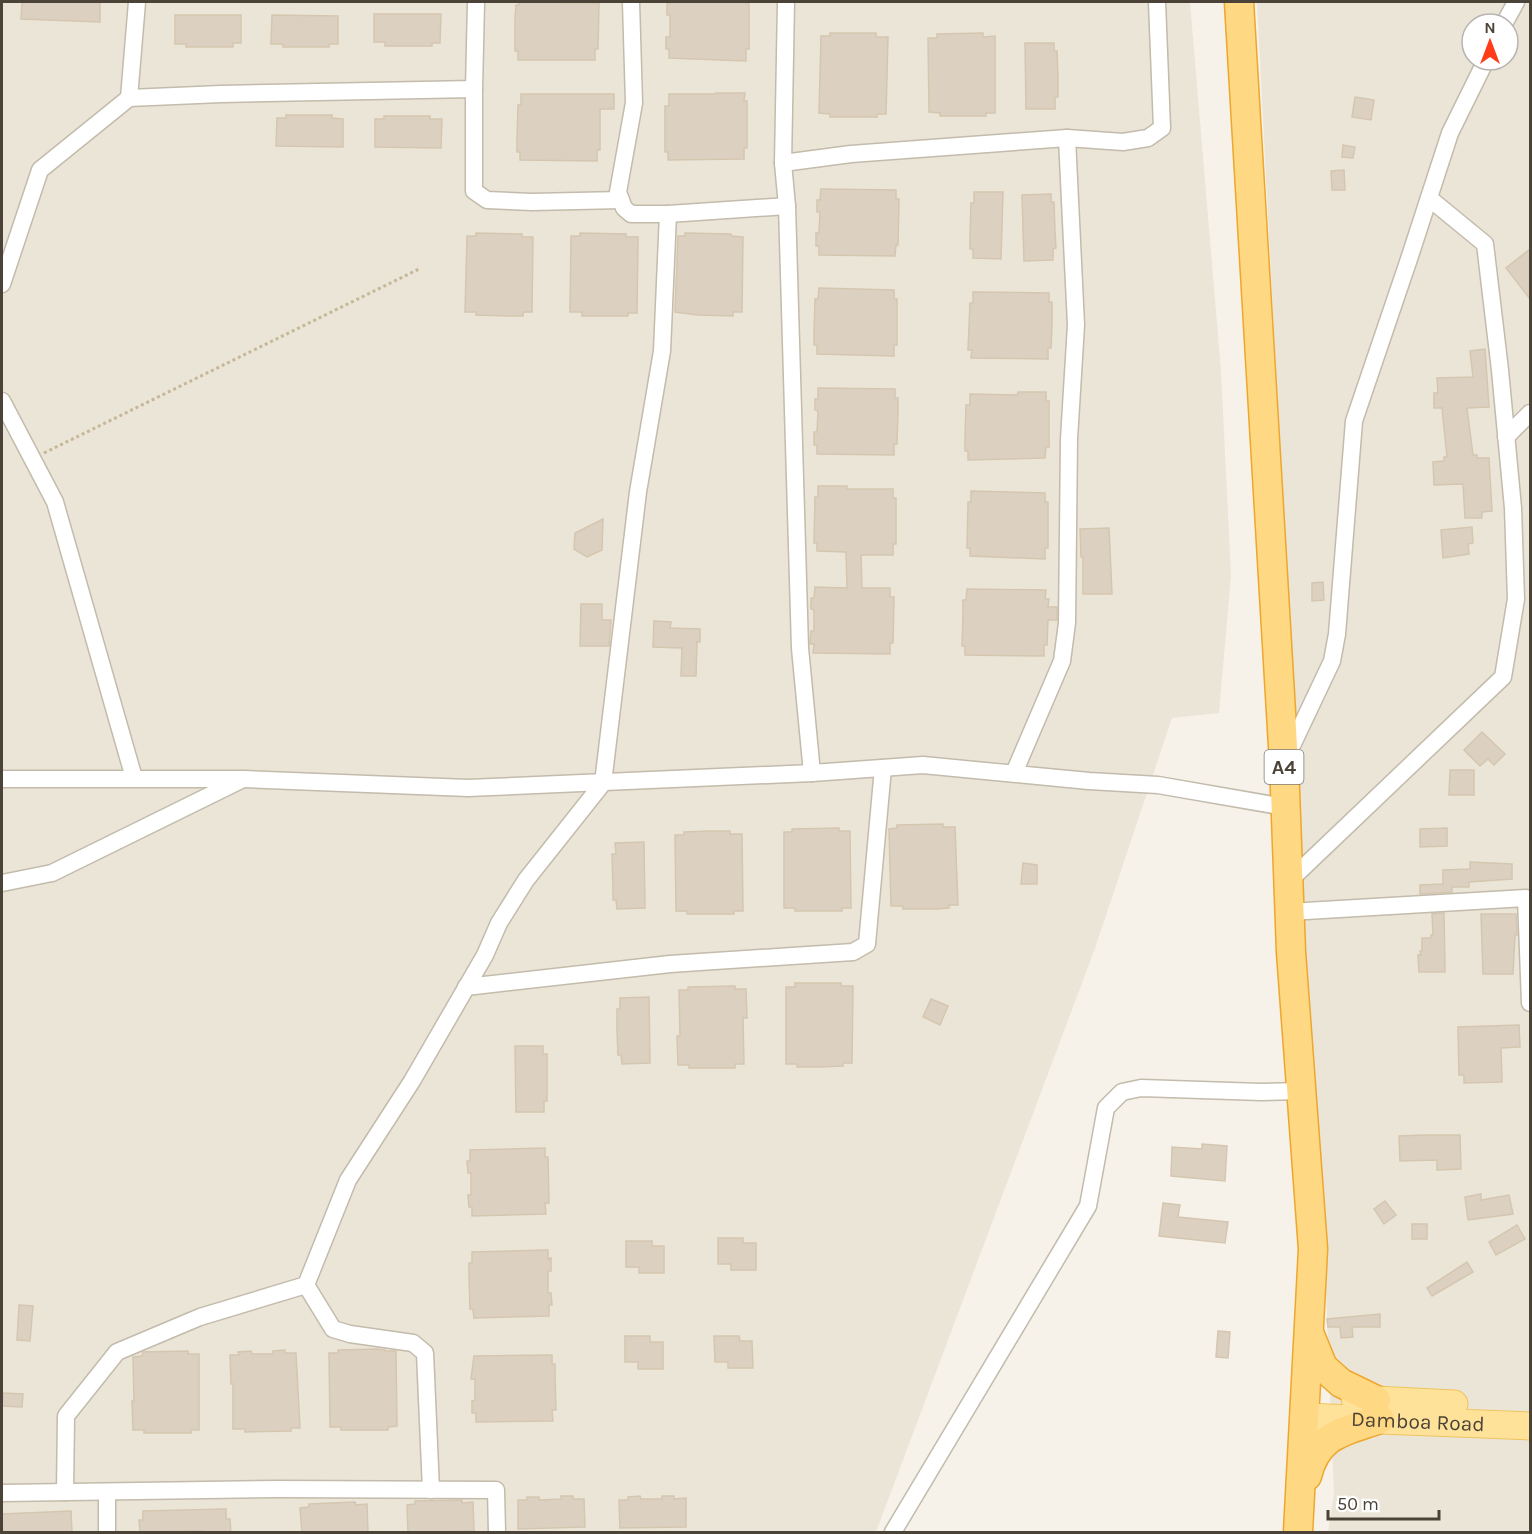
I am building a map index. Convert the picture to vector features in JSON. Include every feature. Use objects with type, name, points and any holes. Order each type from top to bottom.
[{"type":"highway","name":"A4","points":[[1239,2],[1284,763],[1289,912],[1313,1249],[1298,1533]]},
{"type":"highway","points":[[1301,1499],[1311,1461],[1320,1446],[1378,1409],[1323,1367],[1309,1334]]},
{"type":"main road","name":"Damboa Road","points":[[1473,1414],[1530,1407]]},
{"type":"main road","name":"Damboa Road","points":[[1304,1408],[1473,1414],[1530,1426]]},
{"type":"street","points":[[129,98],[136,2]]},
{"type":"street","points":[[476,2],[474,191],[487,200],[532,202],[621,200]]},
{"type":"street","points":[[631,2],[634,103],[618,192],[624,208],[631,214],[668,214],[787,206]]},
{"type":"street","points":[[786,2],[783,163],[787,206],[800,648],[812,773]]},
{"type":"street","points":[[783,163],[851,154],[1067,138],[1123,142],[1148,138],[1162,128],[1158,2]]},
{"type":"street","points":[[1284,763],[1332,661],[1337,634],[1354,420],[1450,133],[1480,72]]},
{"type":"street","points":[[2,284],[40,170],[129,98],[474,89]]},
{"type":"street","points":[[1014,773],[1062,661],[1067,623],[1069,439],[1076,325],[1067,138]]},
{"type":"street","points":[[1288,882],[1503,677],[1516,599],[1513,508],[1485,244],[1429,198]]},
{"type":"street","points":[[306,1285],[348,1180],[412,1081],[485,956],[499,923],[526,880],[603,783],[638,492],[662,351],[668,214]]},
{"type":"street","points":[[2,401],[55,502],[134,778]]},
{"type":"street","points":[[1506,437],[1530,413]]},
{"type":"street","points":[[2,779],[244,778],[468,788],[812,773],[923,765],[1089,781],[1158,785],[1285,807]]},
{"type":"street","points":[[466,987],[670,964],[853,952],[867,944],[883,768]]},
{"type":"street","points":[[2,883],[52,873],[244,778]]},
{"type":"street","points":[[1289,912],[1526,898],[1530,937],[1530,1004]]},
{"type":"street","points":[[893,1533],[1088,1206],[1106,1108],[1122,1092],[1141,1088],[1261,1092],[1302,1090]]},
{"type":"street","points":[[306,1285],[333,1329],[350,1334],[413,1343],[425,1353],[431,1490]]},
{"type":"street","points":[[65,1492],[66,1416],[117,1352],[200,1317],[306,1285]]},
{"type":"street","points":[[2,1494],[496,1490],[497,1533]]},
{"type":"street","points":[[107,1492],[107,1533]]},
{"type":"path","points":[[32,459],[421,268]]},
{"type":"shaded area","points":[[2,2],[1190,2],[1221,371],[1231,576],[1219,713],[1172,718],[1094,951],[876,1532],[2,1532]]},
{"type":"shaded area","points":[[1257,2],[1530,2],[1530,1532],[1328,1532],[1334,1495],[1325,1270],[1291,885],[1278,411]]},
{"type":"building","points":[[22,2],[100,2],[100,22],[21,19]]},
{"type":"building","points":[[519,2],[599,3],[598,49],[595,49],[595,60],[518,60],[518,51],[515,51],[515,19],[516,5],[519,5]]},
{"type":"building","points":[[667,3],[749,3],[749,49],[746,49],[746,61],[669,58],[666,37],[670,37],[670,15],[667,15]]},
{"type":"building","points":[[374,14],[441,14],[440,43],[432,43],[432,46],[385,46],[385,42],[374,42]]},
{"type":"building","points":[[175,15],[241,15],[241,43],[233,43],[233,47],[186,47],[186,44],[175,44]]},
{"type":"building","points":[[272,15],[338,16],[338,44],[329,44],[329,47],[283,47],[283,44],[271,44]]},
{"type":"building","points":[[830,33],[876,33],[876,37],[888,37],[886,114],[877,114],[877,117],[830,117],[830,114],[819,113],[821,36],[830,36]]},
{"type":"building","points":[[983,33],[983,37],[995,36],[995,113],[986,113],[986,116],[940,116],[940,113],[929,112],[928,38],[937,38],[937,34]]},
{"type":"building","points":[[1025,43],[1054,43],[1054,51],[1057,51],[1058,77],[1058,97],[1055,97],[1055,109],[1026,109]]},
{"type":"building","points":[[745,93],[747,148],[744,148],[744,159],[668,160],[668,152],[665,152],[665,106],[669,106],[669,94]]},
{"type":"building","points":[[521,94],[614,94],[614,109],[600,109],[600,150],[597,150],[597,161],[520,160],[520,152],[517,152],[517,139],[518,105],[521,105]]},
{"type":"building","points":[[1355,97],[1374,100],[1371,120],[1352,117]]},
{"type":"building","points":[[286,115],[332,115],[332,118],[343,119],[343,147],[276,146],[277,118],[286,118]]},
{"type":"building","points":[[384,116],[430,116],[430,119],[442,119],[441,148],[375,147],[375,119],[384,119]]},
{"type":"building","points":[[1343,145],[1355,147],[1353,158],[1342,157]]},
{"type":"building","points":[[1344,170],[1345,190],[1332,190],[1331,171]]},
{"type":"building","points":[[821,189],[896,190],[896,199],[899,199],[898,245],[896,245],[895,256],[819,255],[819,246],[816,246],[820,212],[817,212],[817,200],[820,200]]},
{"type":"building","points":[[974,192],[1003,192],[1001,259],[973,258],[970,236],[971,203],[974,203]]},
{"type":"building","points":[[1051,194],[1051,202],[1054,202],[1056,248],[1053,249],[1053,260],[1024,261],[1022,195]]},
{"type":"building","points":[[476,233],[522,234],[522,237],[533,237],[532,312],[523,312],[523,316],[510,316],[476,315],[477,312],[465,312],[467,236],[476,236]]},
{"type":"building","points":[[580,233],[626,234],[626,237],[638,237],[637,313],[628,313],[628,316],[582,316],[582,312],[570,312],[571,236],[580,236]]},
{"type":"building","points":[[685,233],[731,234],[731,236],[743,237],[742,312],[733,312],[733,316],[675,312],[678,236],[685,236]]},
{"type":"building","points":[[1530,249],[1530,299],[1506,268]]},
{"type":"building","points":[[819,288],[894,290],[894,299],[897,299],[897,345],[894,345],[894,356],[817,354],[817,345],[814,345],[815,299],[818,299]]},
{"type":"building","points":[[973,292],[1049,293],[1049,302],[1052,302],[1052,325],[1048,359],[971,358],[972,350],[968,350],[970,303],[973,303]]},
{"type":"building","points":[[1485,349],[1489,407],[1467,408],[1473,455],[1477,455],[1477,458],[1489,458],[1492,511],[1482,512],[1482,518],[1465,518],[1463,484],[1434,485],[1433,462],[1444,461],[1444,457],[1447,457],[1442,408],[1434,408],[1434,393],[1438,393],[1437,378],[1473,377],[1470,351]]},
{"type":"building","points":[[818,388],[895,389],[898,411],[897,444],[894,444],[894,455],[817,454],[814,432],[817,432],[818,411],[815,410],[815,399],[818,399]]},
{"type":"building","points":[[1018,392],[1046,392],[1046,401],[1049,401],[1049,447],[1046,447],[1045,458],[968,460],[968,451],[965,451],[966,405],[970,405],[970,394],[1017,395]]},
{"type":"building","points":[[818,486],[847,486],[847,489],[893,489],[893,498],[896,498],[896,544],[893,544],[893,555],[861,555],[862,588],[890,588],[890,597],[894,597],[893,643],[890,643],[890,654],[813,653],[814,644],[810,644],[811,631],[814,631],[814,610],[811,609],[811,598],[814,598],[815,587],[847,588],[846,552],[817,551],[817,543],[814,543],[815,497],[818,497]]},
{"type":"building","points":[[971,491],[1045,493],[1045,502],[1048,502],[1048,548],[1045,548],[1045,559],[970,556],[970,548],[967,548],[968,502],[971,502]]},
{"type":"building","points":[[603,519],[602,550],[587,557],[574,549],[575,533]]},
{"type":"building","points":[[1472,527],[1473,543],[1468,544],[1469,554],[1443,558],[1441,530]]},
{"type":"building","points":[[1109,528],[1112,594],[1083,594],[1080,529]]},
{"type":"building","points":[[1323,582],[1324,600],[1312,601],[1312,583]]},
{"type":"building","points":[[967,589],[1046,590],[1045,599],[1049,599],[1048,607],[1057,607],[1057,620],[1048,620],[1044,656],[965,655],[965,646],[962,646],[963,600],[966,600]]},
{"type":"building","points":[[581,604],[602,604],[602,620],[611,620],[609,646],[580,646]]},
{"type":"building","points":[[654,621],[671,622],[670,628],[700,629],[700,642],[697,642],[696,676],[681,676],[682,648],[653,647]]},
{"type":"building","points":[[1482,732],[1505,754],[1494,765],[1488,759],[1480,766],[1464,750]]},
{"type":"building","points":[[1450,770],[1474,770],[1474,795],[1449,795]]},
{"type":"building","points":[[943,824],[943,827],[955,827],[958,905],[936,909],[903,909],[903,906],[891,906],[889,829],[897,828],[897,825]]},
{"type":"building","points":[[839,828],[839,831],[850,831],[851,908],[842,908],[842,911],[795,911],[795,908],[784,908],[784,832],[792,832],[792,829]]},
{"type":"building","points":[[1447,828],[1447,846],[1420,847],[1420,829]]},
{"type":"building","points":[[730,831],[730,834],[742,834],[743,911],[734,911],[734,914],[687,914],[687,911],[676,911],[675,835],[684,835],[684,832]]},
{"type":"building","points":[[644,842],[645,908],[617,909],[616,900],[613,900],[612,854],[616,854],[615,843]]},
{"type":"building","points":[[1470,862],[1512,864],[1512,879],[1469,882],[1469,887],[1452,887],[1452,892],[1420,894],[1420,885],[1443,884],[1443,870],[1470,869]]},
{"type":"building","points":[[1023,863],[1037,865],[1037,884],[1021,884]]},
{"type":"building","points":[[1444,913],[1445,972],[1419,972],[1418,955],[1421,955],[1420,951],[1422,951],[1422,938],[1431,938],[1433,935],[1432,914]]},
{"type":"building","points":[[1481,914],[1516,914],[1517,935],[1515,935],[1513,974],[1483,974]]},
{"type":"building","points":[[795,983],[841,983],[841,986],[853,986],[852,1063],[843,1063],[843,1066],[818,1067],[797,1067],[797,1064],[786,1064],[786,987],[795,987]]},
{"type":"building","points":[[735,986],[735,989],[746,989],[747,1018],[743,1018],[744,1064],[735,1064],[735,1068],[689,1068],[689,1065],[678,1065],[679,990],[688,990],[688,987]]},
{"type":"building","points":[[649,997],[650,1063],[622,1064],[621,1055],[618,1055],[617,1031],[617,1009],[620,1009],[620,998]]},
{"type":"building","points":[[931,999],[948,1006],[940,1025],[923,1017]]},
{"type":"building","points":[[1519,1025],[1520,1047],[1501,1048],[1502,1082],[1464,1083],[1464,1075],[1459,1075],[1458,1027]]},
{"type":"building","points":[[515,1046],[543,1046],[543,1054],[547,1054],[547,1101],[544,1101],[544,1112],[516,1112]]},
{"type":"building","points":[[1460,1135],[1461,1169],[1437,1170],[1437,1160],[1400,1161],[1399,1136]]},
{"type":"building","points":[[1202,1144],[1227,1146],[1225,1181],[1171,1176],[1172,1147],[1202,1149]]},
{"type":"building","points":[[545,1148],[545,1157],[548,1157],[549,1203],[545,1203],[546,1214],[472,1216],[468,1195],[471,1195],[471,1173],[468,1173],[467,1161],[470,1161],[470,1150]]},
{"type":"building","points":[[1481,1194],[1481,1200],[1509,1195],[1513,1214],[1468,1220],[1465,1197]]},
{"type":"building","points":[[1385,1201],[1396,1215],[1384,1224],[1374,1209]]},
{"type":"building","points":[[1163,1203],[1180,1205],[1178,1217],[1228,1222],[1225,1243],[1159,1236]]},
{"type":"building","points":[[1412,1224],[1427,1224],[1427,1239],[1412,1239]]},
{"type":"building","points":[[1517,1225],[1525,1239],[1496,1255],[1489,1242]]},
{"type":"building","points":[[718,1238],[743,1238],[743,1243],[756,1243],[756,1270],[731,1270],[731,1264],[718,1264]]},
{"type":"building","points":[[626,1241],[652,1241],[652,1246],[664,1246],[664,1273],[639,1273],[639,1267],[626,1267]]},
{"type":"building","points":[[548,1250],[548,1259],[551,1258],[551,1271],[548,1271],[548,1293],[551,1293],[552,1305],[549,1305],[549,1316],[474,1318],[473,1309],[470,1309],[469,1263],[472,1263],[472,1252]]},
{"type":"building","points":[[1467,1262],[1473,1272],[1432,1296],[1427,1288]]},
{"type":"building","points":[[19,1305],[33,1306],[30,1341],[17,1340]]},
{"type":"building","points":[[1380,1314],[1380,1327],[1352,1327],[1353,1337],[1341,1338],[1340,1327],[1328,1327],[1327,1319]]},
{"type":"building","points":[[1218,1331],[1230,1332],[1228,1358],[1216,1357]]},
{"type":"building","points":[[625,1336],[650,1336],[650,1342],[663,1342],[663,1369],[638,1369],[638,1362],[625,1362]]},
{"type":"building","points":[[714,1336],[739,1336],[740,1341],[752,1341],[753,1368],[728,1368],[728,1362],[715,1362]]},
{"type":"building","points":[[285,1350],[285,1353],[296,1353],[300,1428],[291,1428],[291,1431],[245,1432],[245,1429],[233,1429],[233,1384],[231,1384],[230,1355],[251,1351],[252,1354],[273,1354],[273,1351]]},
{"type":"building","points":[[338,1350],[396,1351],[397,1426],[388,1427],[388,1430],[341,1430],[341,1427],[330,1427],[329,1353],[338,1353]]},
{"type":"building","points":[[188,1351],[188,1354],[199,1354],[199,1430],[191,1430],[191,1433],[144,1433],[144,1430],[133,1430],[133,1357],[142,1356],[143,1352]]},
{"type":"building","points":[[552,1355],[552,1364],[555,1364],[556,1410],[552,1410],[553,1421],[476,1422],[476,1413],[472,1413],[472,1401],[475,1400],[475,1379],[471,1379],[474,1356]]},
{"type":"building","points":[[3,1393],[23,1394],[22,1407],[2,1406]]},
{"type":"building","points":[[561,1496],[584,1499],[585,1527],[518,1529],[518,1500],[527,1500],[527,1497],[539,1497],[539,1500],[561,1499]]},
{"type":"building","points":[[640,1496],[641,1499],[662,1499],[662,1496],[674,1496],[674,1499],[686,1498],[686,1527],[620,1528],[619,1500]]},
{"type":"building","points":[[462,1500],[462,1503],[473,1502],[474,1531],[408,1533],[407,1505],[415,1504],[415,1501]]},
{"type":"building","points":[[355,1502],[356,1505],[367,1504],[368,1533],[302,1533],[300,1508],[309,1507],[309,1504]]},
{"type":"building","points":[[226,1509],[226,1519],[230,1519],[231,1533],[140,1532],[139,1520],[143,1520],[143,1511]]},
{"type":"building","points":[[71,1511],[72,1533],[2,1533],[2,1514]]}]
